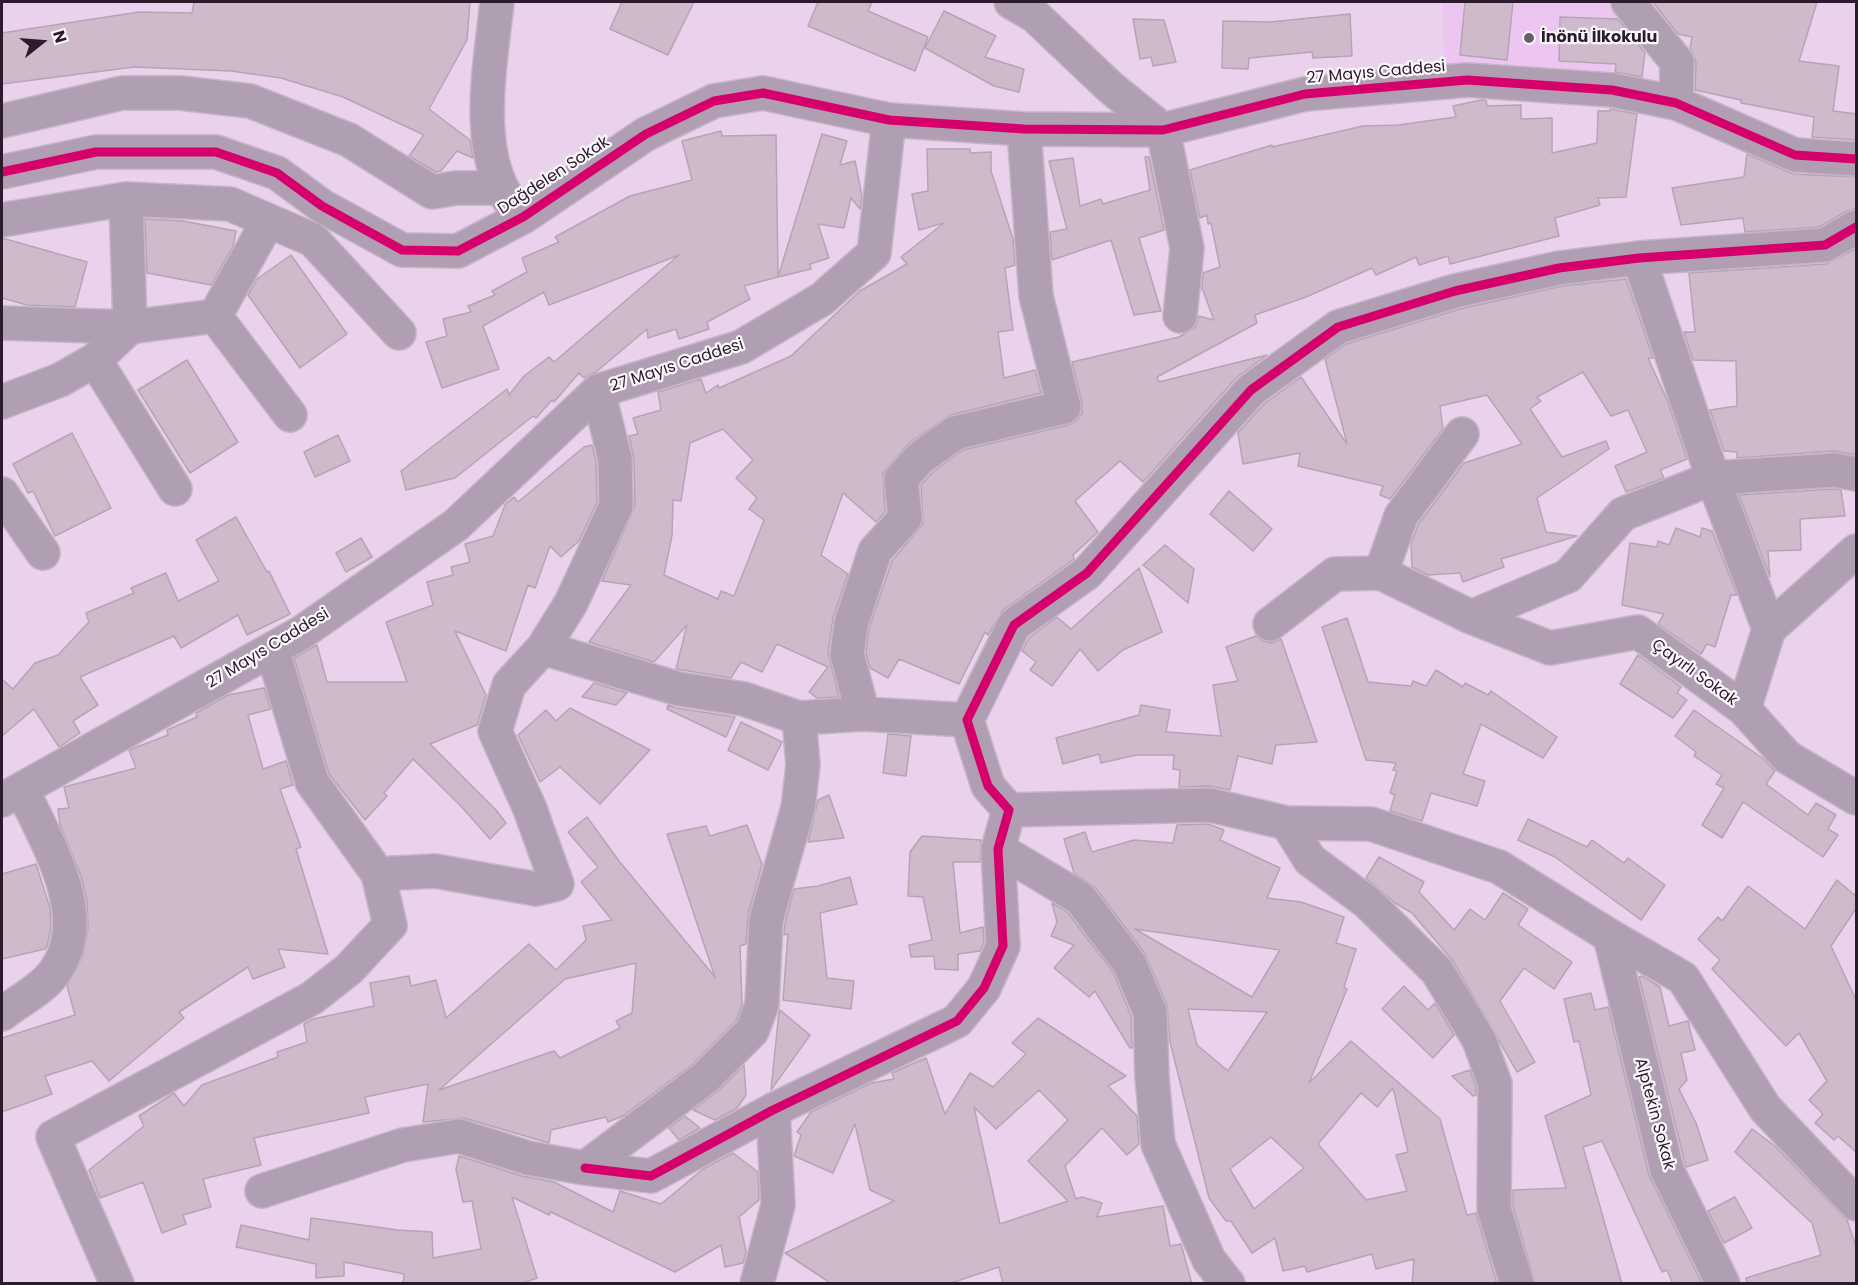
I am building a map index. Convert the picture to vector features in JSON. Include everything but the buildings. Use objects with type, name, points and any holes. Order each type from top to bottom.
[{"type":"street","points":[[497,2],[488,92],[488,135],[500,188],[523,217]]},
{"type":"street","points":[[1011,2],[1035,16],[1110,87],[1163,130],[1187,248],[1180,316]]},
{"type":"street","points":[[1628,2],[1677,62],[1676,103]]},
{"type":"street","name":"27 Mayıs Caddesi","points":[[12,795],[301,633],[456,525],[598,391],[741,347],[822,299],[874,253],[889,120],[1024,129],[1163,130],[1305,94],[1467,80],[1612,90],[1676,103],[1795,155],[1857,159]]},
{"type":"street","points":[[2,121],[122,93],[180,93],[250,101],[349,140],[432,192],[456,188],[500,188]]},
{"type":"street","name":"Dağdelen Sokak","points":[[2,172],[96,152],[216,152],[277,173],[322,206],[402,250],[458,251],[523,217],[646,134],[714,101],[763,93],[889,120]]},
{"type":"street","points":[[863,714],[847,654],[851,624],[875,551],[905,518],[901,479],[920,458],[955,433],[1064,407],[1036,296],[1024,129]]},
{"type":"street","points":[[2,220],[126,199],[230,204],[313,240],[399,333]]},
{"type":"street","points":[[2,402],[60,380],[95,360],[130,327],[126,199]]},
{"type":"street","points":[[215,316],[268,221]]},
{"type":"street","points":[[1857,227],[1825,245],[1639,258],[1559,267],[1478,286],[1338,327],[1251,390],[1087,573],[1014,625],[967,720],[988,786],[1010,810],[1210,805],[1287,823],[1371,824],[1499,867],[1683,978],[1765,1108],[1857,1204]]},
{"type":"street","points":[[1639,258],[1713,478],[1769,629]]},
{"type":"street","points":[[2,323],[130,327],[215,316]]},
{"type":"street","points":[[215,316],[290,415]]},
{"type":"street","points":[[95,360],[175,489]]},
{"type":"street","points":[[378,874],[435,871],[536,889],[557,884],[530,808],[495,731],[509,685],[543,648],[571,603],[616,506],[615,459],[598,391]]},
{"type":"street","points":[[1270,624],[1335,574],[1381,573],[1401,516],[1462,434]]},
{"type":"street","points":[[1471,617],[1568,576],[1623,514],[1713,478],[1836,470],[1857,474]]},
{"type":"street","points":[[2,494],[43,553]]},
{"type":"street","points":[[1743,709],[1769,629],[1857,551]]},
{"type":"street","name":"Çayırlı Sokak","points":[[1381,573],[1471,617],[1550,648],[1638,632],[1743,709],[1787,757],[1857,798]]},
{"type":"street","points":[[543,648],[680,689],[744,699],[799,718],[863,714],[967,720]]},
{"type":"street","points":[[117,1284],[53,1137],[312,998],[349,969],[390,925],[378,874],[312,782],[272,649]]},
{"type":"street","points":[[585,1168],[706,1077],[752,1031],[762,1004],[766,920],[798,808],[802,765],[799,718]]},
{"type":"street","points":[[2,1014],[52,975],[68,945],[70,906],[57,866],[12,795]]},
{"type":"street","points":[[262,1191],[403,1145],[459,1136],[528,1158],[651,1176],[773,1110],[957,1021],[984,988],[1003,945],[998,849],[1010,810]]},
{"type":"street","points":[[1287,823],[1310,860],[1367,902],[1437,971],[1479,1040],[1495,1084],[1494,1209],[1517,1284]]},
{"type":"street","points":[[998,849],[1080,898],[1129,963],[1150,1012],[1152,1077],[1158,1144],[1209,1260],[1228,1284]]},
{"type":"street","name":"Alptekin Sokak","points":[[1610,936],[1667,1170],[1723,1284]]},
{"type":"street","points":[[757,1284],[778,1205],[773,1110]]},
{"type":"shaded area","name":"İnönü İlkokulu","points":[[1442,2],[1617,2],[1611,76],[1445,74]]},
{"type":"cycle path","points":[[2,172],[96,152],[216,152],[277,173],[322,206],[402,250],[458,251],[523,217],[646,134],[714,101],[763,93],[889,120],[1024,129],[1163,130],[1305,94],[1467,80],[1612,90],[1676,103],[1795,155],[1856,159]]},
{"type":"cycle path","points":[[585,1168],[651,1176],[773,1110],[957,1021],[984,988],[1003,946],[998,849],[1009,810],[988,786],[967,720],[1014,625],[1087,573],[1251,390],[1338,327],[1455,291],[1559,268],[1639,258],[1825,245],[1856,227]]},
{"type":"place","name":"İnönü İlkokulu","points":[[1529,38]]}]
